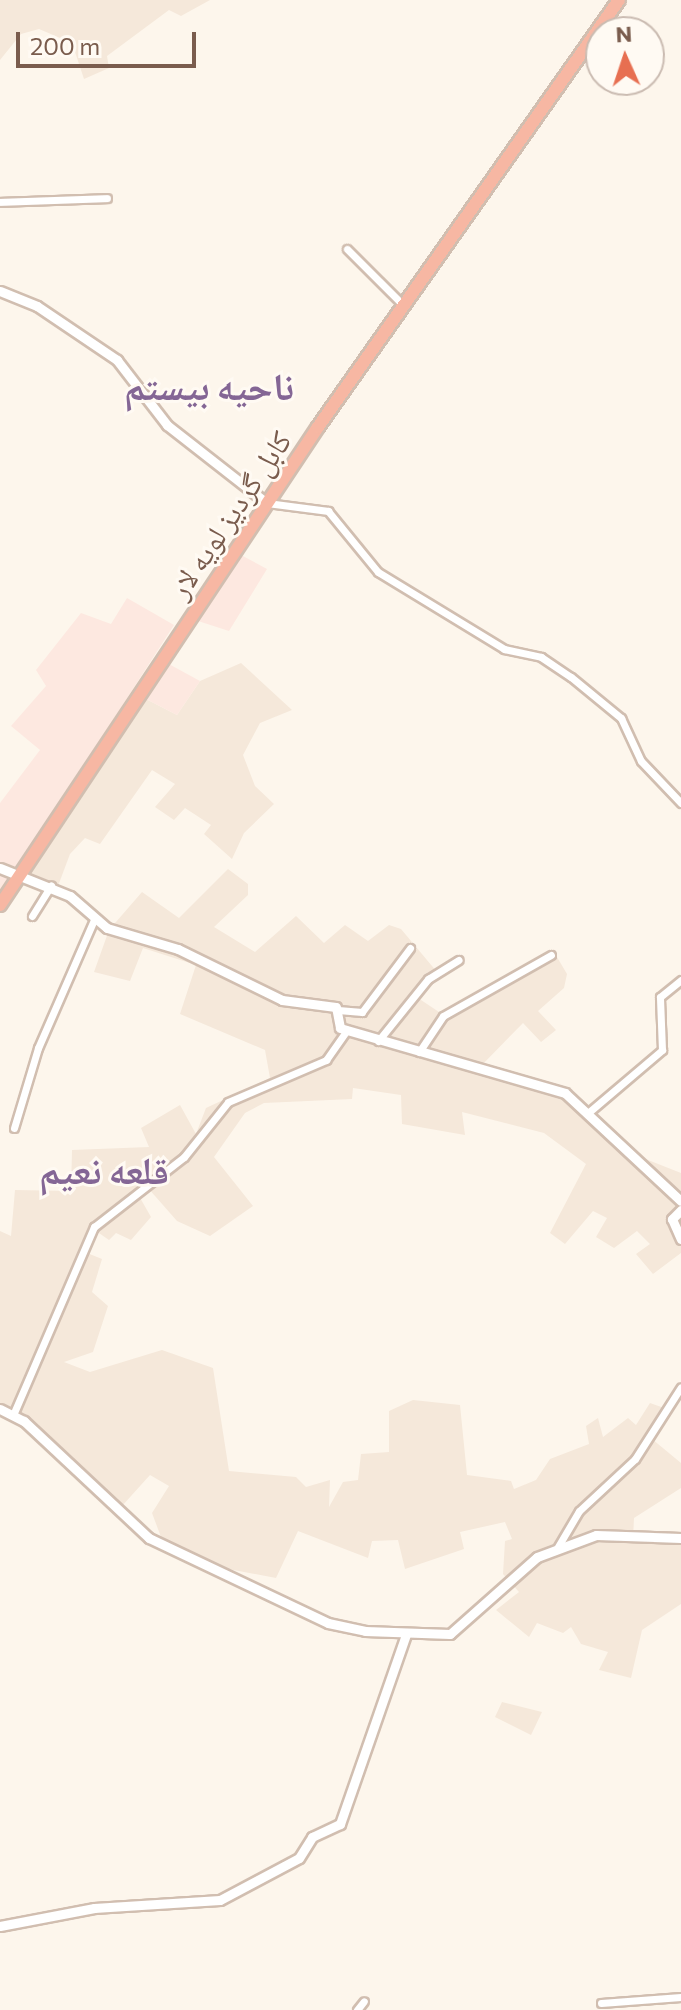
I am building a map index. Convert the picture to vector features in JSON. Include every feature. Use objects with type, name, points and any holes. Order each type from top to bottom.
[{"type":"highway","name":"کابل گردیز لویه لار","points":[[0,905],[267,503],[619,0]]},
{"type":"street","points":[[0,202],[107,198]]},
{"type":"street","points":[[347,249],[403,305]]},
{"type":"street","points":[[0,291],[117,360],[167,425],[267,503],[328,511],[378,572],[504,649],[541,657],[571,677],[621,718],[641,761],[681,803]]},
{"type":"street","points":[[0,868],[18,878],[51,886],[94,920],[178,949],[282,1000],[362,1012],[410,948]]},
{"type":"street","points":[[32,916],[51,886]]},
{"type":"street","points":[[14,1128],[38,1048],[94,920]]},
{"type":"street","points":[[419,1052],[443,1016],[551,955]]},
{"type":"street","points":[[376,1042],[428,979],[458,960]]},
{"type":"street","points":[[589,1112],[662,1050],[660,997],[681,980]]},
{"type":"street","points":[[338,1010],[340,1028],[376,1042],[565,1093],[589,1112],[681,1201]]},
{"type":"street","points":[[13,1415],[94,1227],[184,1157],[228,1102],[326,1060],[347,1030]]},
{"type":"street","points":[[681,1210],[672,1219],[681,1239]]},
{"type":"street","points":[[556,1550],[579,1511],[635,1459],[681,1387]]},
{"type":"street","points":[[0,1409],[13,1415],[149,1538],[328,1623],[406,1635],[450,1634],[537,1557],[596,1535],[681,1538]]},
{"type":"street","points":[[0,1926],[94,1908],[220,1900],[299,1858],[312,1837],[340,1824],[406,1635]]},
{"type":"street","points":[[601,2003],[681,1997]]},
{"type":"street","points":[[357,2010],[364,2001]]},
{"type":"shaded area","points":[[0,0],[210,0],[181,16],[169,10],[107,56],[109,68],[84,79],[72,43],[39,29],[21,34],[0,60]]},
{"type":"shaded area","points":[[241,555],[267,569],[229,631],[195,620]]},
{"type":"shaded area","points":[[127,598],[174,625],[0,896],[0,803],[40,750],[11,726],[46,686],[36,670],[81,613],[111,624]]},
{"type":"shaded area","points":[[167,663],[200,681],[177,715],[144,698]]},
{"type":"shaded area","points":[[241,663],[292,710],[260,723],[243,755],[255,786],[274,804],[244,833],[232,859],[204,834],[211,825],[185,808],[174,820],[155,807],[175,784],[152,770],[100,844],[85,838],[70,854],[58,886],[21,879],[144,698],[177,715],[200,681]]},
{"type":"shaded area","points":[[228,869],[248,884],[248,895],[214,927],[255,952],[296,916],[324,943],[345,925],[368,941],[389,925],[401,929],[437,972],[415,996],[442,1014],[554,952],[567,974],[564,988],[538,1011],[556,1030],[541,1042],[523,1023],[481,1066],[566,1095],[643,1158],[681,1173],[681,1253],[653,1274],[636,1254],[650,1244],[637,1231],[614,1248],[596,1237],[607,1218],[593,1211],[565,1244],[550,1233],[586,1164],[544,1133],[462,1112],[465,1135],[402,1124],[401,1095],[353,1088],[352,1099],[264,1103],[245,1113],[214,1157],[253,1206],[210,1236],[177,1221],[148,1188],[139,1196],[151,1217],[131,1240],[116,1233],[109,1240],[96,1231],[84,1243],[87,1253],[102,1259],[92,1292],[108,1306],[93,1352],[64,1362],[90,1372],[162,1350],[213,1368],[229,1471],[296,1477],[306,1487],[330,1480],[329,1507],[343,1482],[358,1480],[361,1454],[389,1452],[389,1411],[413,1400],[460,1405],[467,1475],[511,1481],[514,1489],[536,1480],[550,1459],[589,1444],[586,1426],[598,1418],[603,1437],[628,1418],[636,1425],[650,1403],[667,1409],[652,1439],[681,1463],[681,1488],[634,1518],[633,1539],[681,1541],[681,1604],[642,1630],[631,1678],[599,1670],[608,1652],[581,1644],[571,1627],[563,1633],[537,1623],[529,1637],[496,1610],[519,1592],[503,1574],[505,1541],[512,1539],[505,1522],[460,1532],[464,1549],[405,1569],[398,1540],[372,1541],[368,1558],[298,1531],[276,1578],[186,1561],[183,1548],[161,1537],[152,1513],[169,1486],[150,1475],[122,1506],[22,1416],[0,1406],[0,1231],[11,1236],[15,1190],[71,1191],[72,1150],[149,1147],[141,1128],[180,1105],[196,1134],[206,1108],[270,1078],[265,1050],[180,1014],[196,965],[143,948],[130,981],[94,972],[109,930],[142,892],[179,918]]},
{"type":"shaded area","points":[[502,1702],[542,1712],[531,1735],[495,1717]]},
{"type":"district","name":"ناحیه بیستم","points":[[209,385]]},
{"type":"district","name":"قلعه نعيم","points":[[104,1169]]}]
